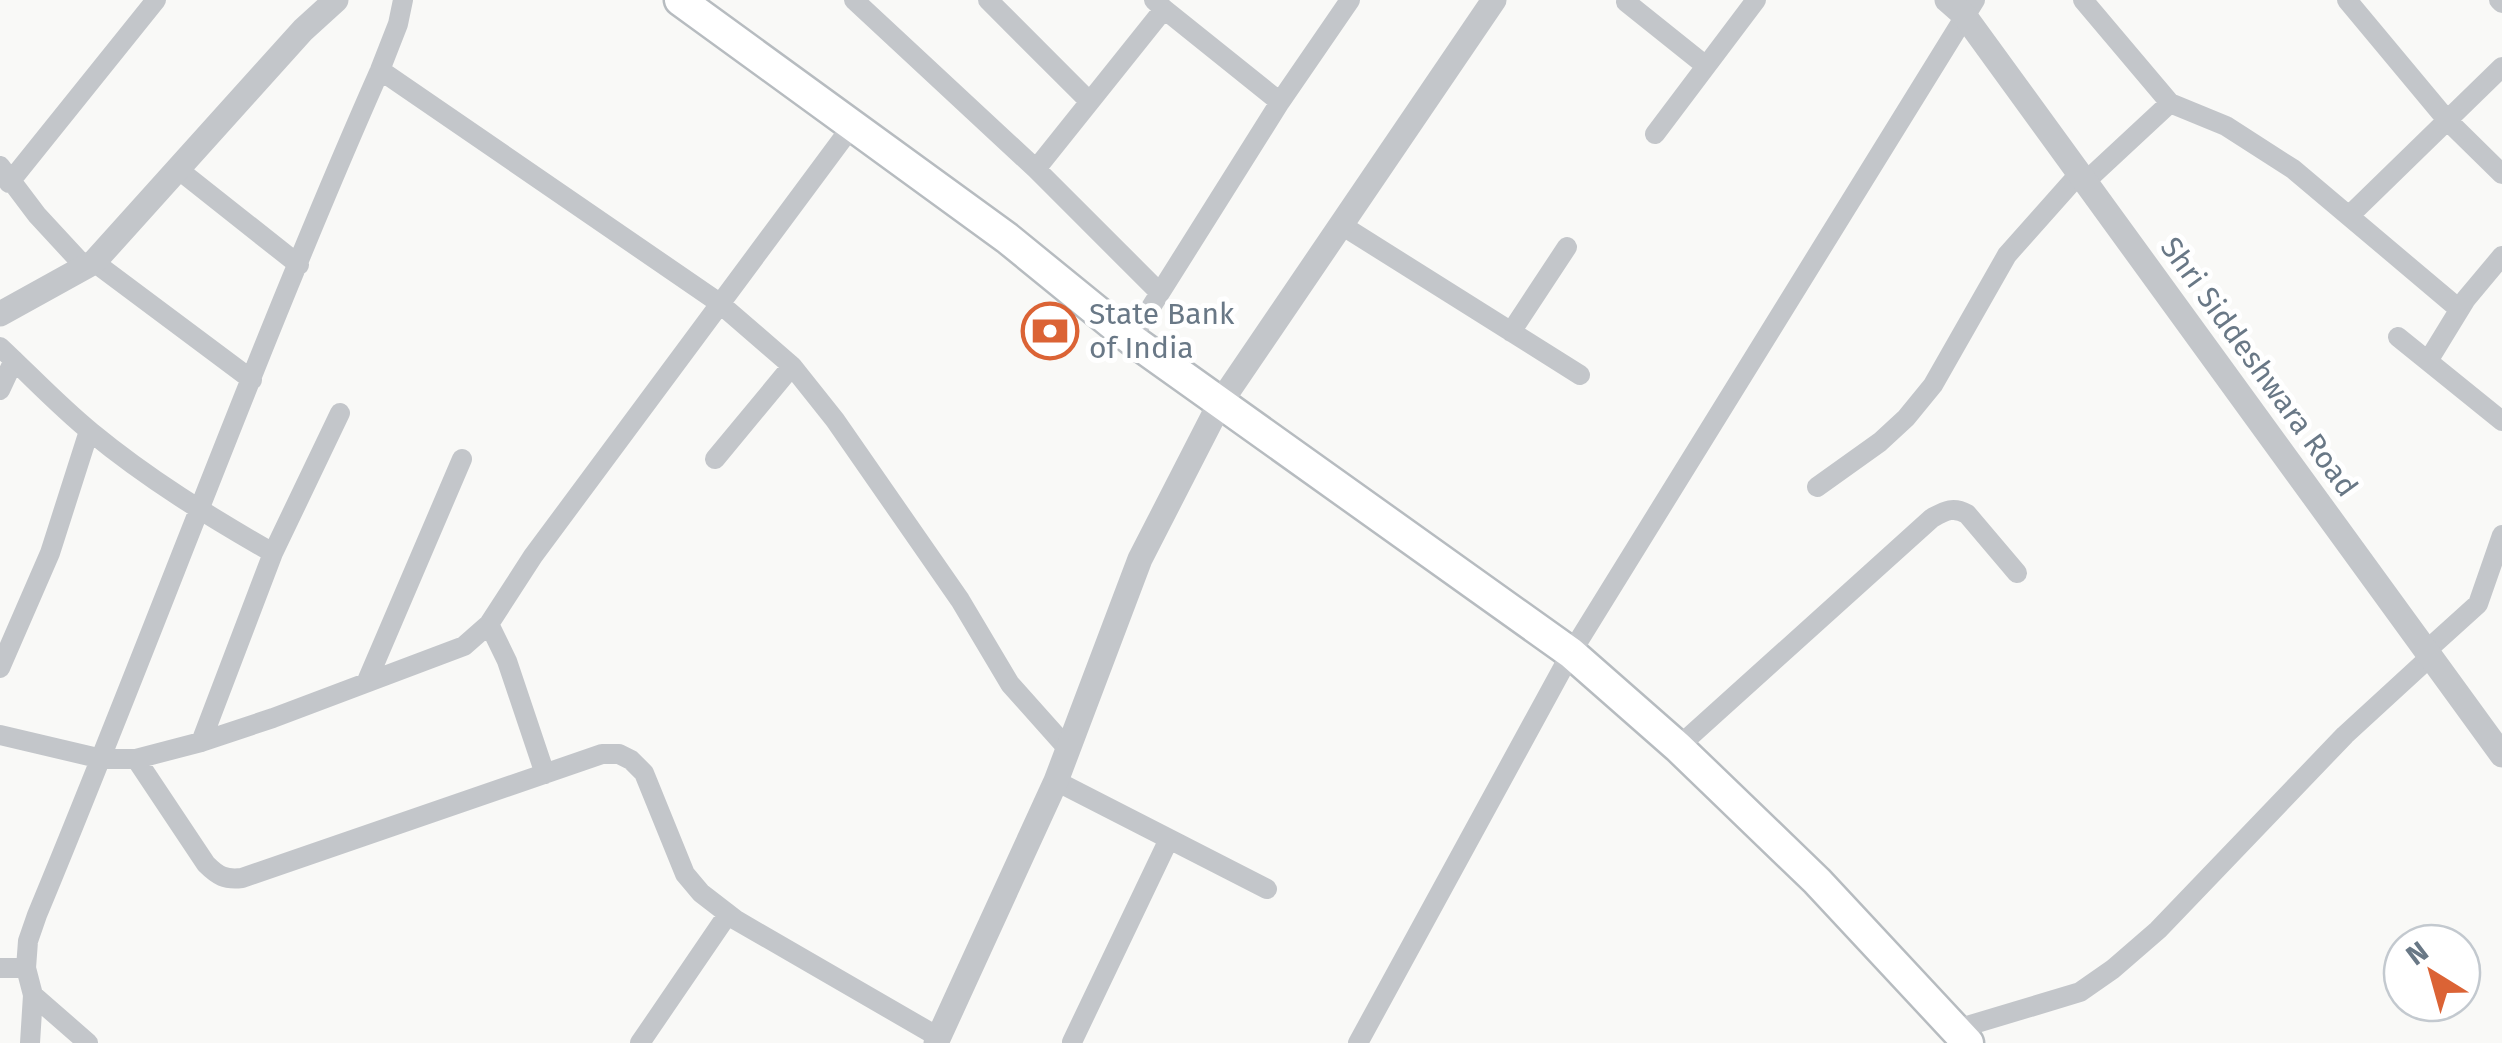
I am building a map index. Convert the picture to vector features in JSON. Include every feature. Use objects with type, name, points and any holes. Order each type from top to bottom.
[{"type":"main road","points":[[680,0],[1007,238],[1131,339],[1571,653],[1678,747],[1816,881],[1963,1039]]},
{"type":"street","points":[[156,0],[5,174],[90,265],[252,380]]},
{"type":"street","points":[[0,314],[90,265],[302,30],[336,0]]},
{"type":"street","points":[[30,1043],[33,995],[26,968],[32,928],[102,759],[197,510],[380,70],[403,0]]},
{"type":"street","points":[[854,0],[1036,170],[1159,292]]},
{"type":"street","points":[[988,0],[1089,102]]},
{"type":"street","points":[[1131,339],[1280,102],[1350,0]]},
{"type":"street","points":[[136,759],[206,864],[228,880],[602,754],[618,754],[631,760],[644,774],[685,874],[701,893],[728,914],[938,1040],[1056,781],[1140,559],[1220,403],[1494,0]]},
{"type":"street","points":[[1655,134],[1756,0]]},
{"type":"street","points":[[2083,0],[2170,103],[2226,126],[2293,169],[2459,309]]},
{"type":"street","points":[[2347,0],[2447,120],[2502,174]]},
{"type":"street","points":[[1626,2],[1706,66]]},
{"type":"street","points":[[1036,170],[1159,5],[1280,102]]},
{"type":"street","points":[[1358,1043],[1571,653],[1962,5]]},
{"type":"street","name":"Shri Siddeshwara Road","points":[[1962,5],[2082,178],[2502,755]]},
{"type":"street","points":[[2350,215],[2502,67]]},
{"type":"street","points":[[380,70],[718,302],[792,366],[835,420],[960,600],[1010,684],[1068,749]]},
{"type":"street","points":[[1817,486],[1880,442],[1906,418],[1933,385],[2007,255],[2082,178],[2170,103]]},
{"type":"street","points":[[0,734],[102,759],[136,759],[201,742],[464,646],[489,624],[532,556],[852,126]]},
{"type":"street","points":[[179,170],[299,265]]},
{"type":"street","points":[[1343,226],[1580,374]]},
{"type":"street","points":[[1511,332],[1567,247]]},
{"type":"street","points":[[2428,361],[2459,309],[2502,256]]},
{"type":"street","points":[[2398,337],[2502,421]]},
{"type":"street","points":[[0,390],[7,353]]},
{"type":"street","points":[[7,353],[89,431],[197,510],[273,553]]},
{"type":"street","points":[[716,459],[792,366]]},
{"type":"street","points":[[201,742],[273,553],[340,412]]},
{"type":"street","points":[[0,668],[50,553],[89,431]]},
{"type":"street","points":[[367,681],[462,459]]},
{"type":"street","points":[[1678,747],[1932,518],[1948,509],[1967,514],[2017,573]]},
{"type":"street","points":[[1963,1039],[2080,992],[2158,930],[2332,748],[2478,604],[2502,536]]},
{"type":"street","points":[[489,624],[508,662],[545,774]]},
{"type":"street","points":[[1056,781],[1268,889]]},
{"type":"street","points":[[1072,1042],[1169,839]]},
{"type":"street","points":[[640,1043],[728,914]]},
{"type":"street","points":[[0,968],[26,968]]},
{"type":"street","points":[[33,995],[88,1043]]},
{"type":"place","name":"State Bank of India","points":[[1050,331]]}]
